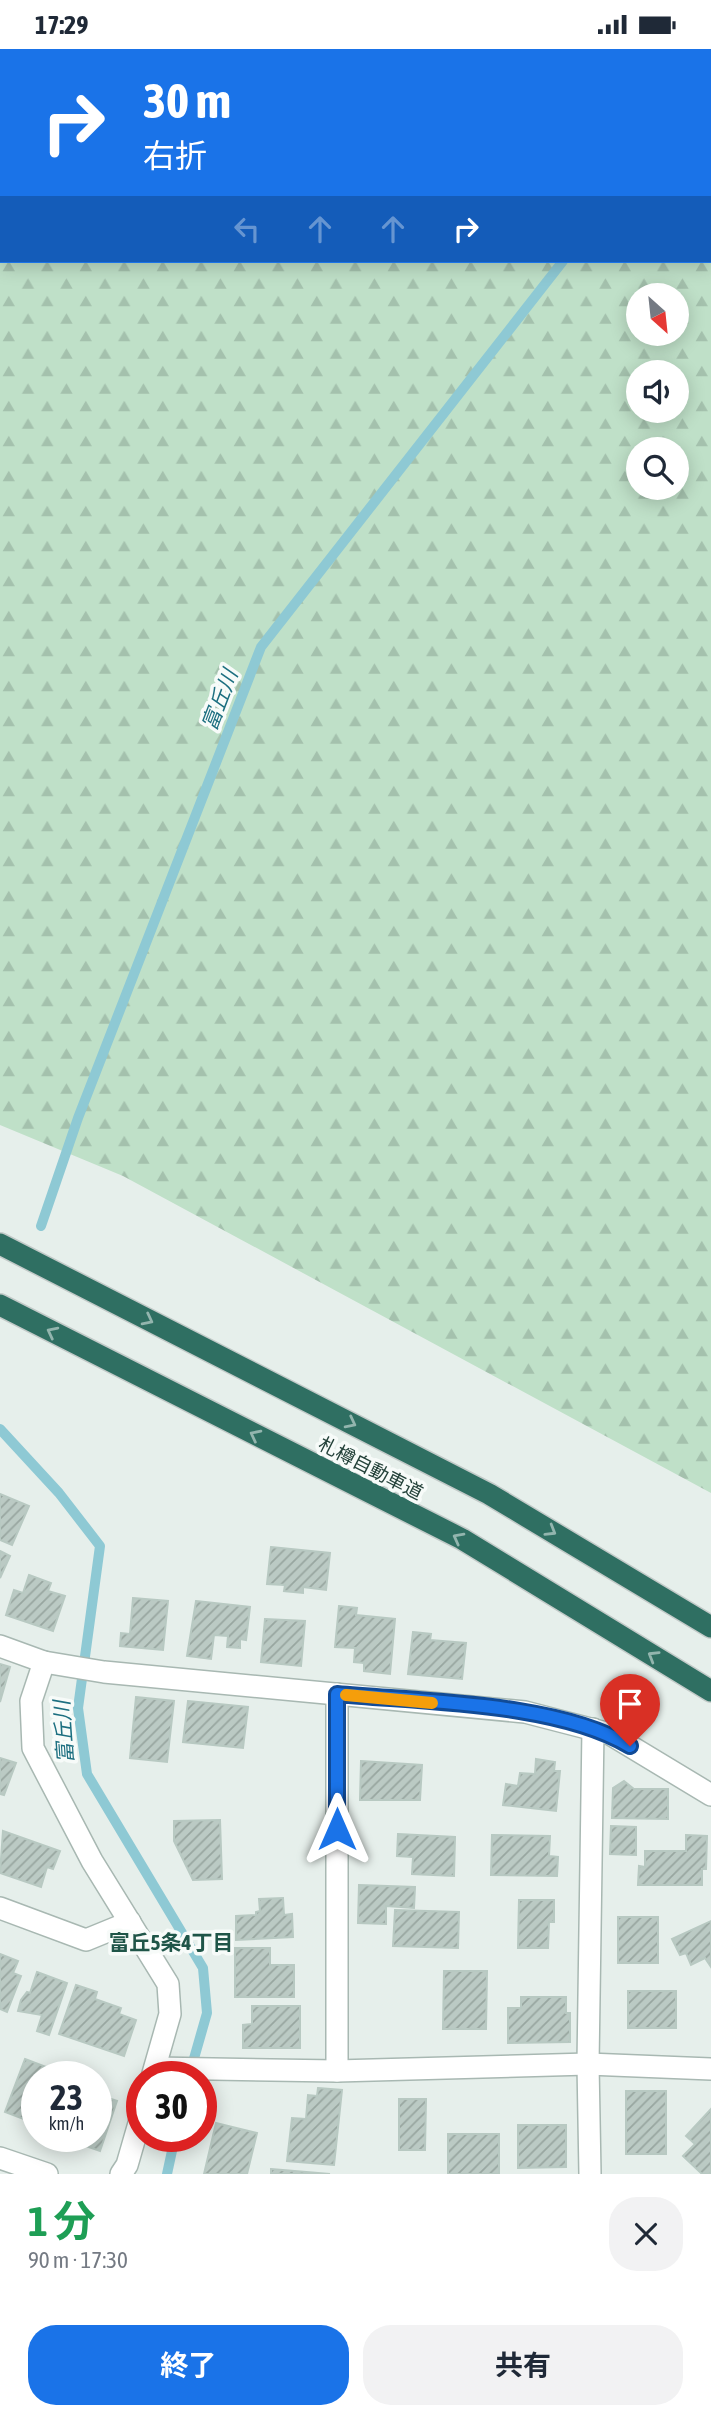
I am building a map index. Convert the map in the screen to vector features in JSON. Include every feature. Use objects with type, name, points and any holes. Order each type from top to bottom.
[{"type":"highway","name":"札樽自動車道","points":[[0,1244],[489,1494],[711,1627]]},
{"type":"highway","name":"札樽自動車道","points":[[0,1305],[462,1539],[711,1691]]},
{"type":"street","points":[[0,1646],[51,1663],[104,1672],[525,1712],[610,1734],[711,1795]]},
{"type":"street","points":[[51,1663],[31,1701],[33,1748],[92,1860],[168,1984],[170,2014],[157,2061]]},
{"type":"street","points":[[337,1694],[337,2071]]},
{"type":"street","points":[[590,2174],[588,2064],[593,1729]]},
{"type":"street","points":[[0,1908],[86,1940],[130,1922]]},
{"type":"street","points":[[217,2067],[337,2071],[588,2064],[711,2069]]},
{"type":"street","points":[[121,2174],[131,2152]]},
{"type":"street","points":[[0,2158],[47,2174]]},
{"type":"green space","points":[[0,263],[711,263],[711,1493],[123,1176],[0,1125]]},
{"type":"building","points":[[0,1494],[29,1506],[12,1545],[0,1540]]},
{"type":"building","points":[[271,1547],[330,1553],[326,1590],[303,1587],[303,1593],[284,1591],[285,1585],[267,1584]]},
{"type":"building","points":[[0,1551],[10,1556],[0,1578]]},
{"type":"building","points":[[29,1575],[51,1583],[48,1591],[65,1596],[53,1631],[6,1615],[14,1590],[23,1593]]},
{"type":"building","points":[[133,1598],[168,1601],[163,1650],[120,1646],[121,1633],[130,1634]]},
{"type":"building","points":[[196,1601],[250,1607],[246,1640],[240,1639],[240,1648],[227,1647],[228,1636],[214,1635],[211,1659],[187,1656]]},
{"type":"building","points":[[339,1606],[357,1608],[356,1615],[395,1619],[390,1674],[364,1671],[364,1663],[354,1662],[355,1648],[335,1647]]},
{"type":"building","points":[[265,1619],[305,1621],[301,1666],[261,1662]]},
{"type":"building","points":[[413,1632],[431,1634],[430,1640],[466,1643],[462,1679],[408,1674]]},
{"type":"building","points":[[0,1664],[10,1667],[0,1702]]},
{"type":"building","points":[[136,1697],[174,1701],[167,1762],[130,1758]]},
{"type":"building","points":[[188,1701],[248,1707],[243,1748],[183,1742]]},
{"type":"building","points":[[0,1758],[16,1763],[4,1795],[0,1794]]},
{"type":"building","points":[[536,1759],[555,1762],[554,1771],[560,1771],[556,1811],[503,1805],[506,1784],[518,1786],[520,1773],[535,1774]]},
{"type":"building","points":[[361,1761],[422,1765],[420,1800],[360,1800]]},
{"type":"building","points":[[624,1781],[634,1789],[668,1789],[668,1819],[612,1818],[613,1788]]},
{"type":"building","points":[[220,1820],[222,1879],[193,1880],[174,1841],[174,1821]]},
{"type":"building","points":[[611,1826],[636,1827],[636,1855],[610,1854]]},
{"type":"building","points":[[3,1831],[60,1851],[53,1869],[47,1867],[41,1887],[0,1873]]},
{"type":"building","points":[[398,1834],[455,1837],[454,1876],[412,1874],[413,1857],[397,1856]]},
{"type":"building","points":[[492,1835],[550,1836],[549,1856],[558,1857],[557,1876],[491,1875]]},
{"type":"building","points":[[686,1835],[707,1836],[706,1869],[702,1869],[702,1885],[638,1885],[639,1866],[645,1867],[645,1851],[686,1851]]},
{"type":"building","points":[[359,1885],[415,1887],[414,1908],[386,1906],[386,1924],[358,1923]]},
{"type":"building","points":[[283,1898],[284,1915],[292,1914],[293,1937],[236,1940],[236,1916],[256,1915],[256,1912],[260,1911],[259,1899]]},
{"type":"building","points":[[519,1900],[554,1900],[554,1922],[549,1922],[548,1948],[518,1948]]},
{"type":"building","points":[[395,1910],[459,1912],[458,1948],[393,1946]]},
{"type":"building","points":[[618,1917],[658,1917],[658,1963],[618,1963]]},
{"type":"building","points":[[711,1921],[711,1967],[705,1958],[691,1965],[686,1953],[680,1955],[672,1939]]},
{"type":"building","points":[[235,1948],[270,1948],[270,1965],[294,1965],[294,1997],[235,1997]]},
{"type":"building","points":[[0,1954],[18,1961],[13,1973],[21,1976],[7,2012],[0,2009]]},
{"type":"building","points":[[444,1971],[487,1971],[486,2029],[443,2029]]},
{"type":"building","points":[[37,1972],[67,1983],[49,2035],[37,2031],[42,2015],[18,2011],[21,2000],[27,1992],[30,1993]]},
{"type":"building","points":[[76,1985],[97,1992],[95,1999],[121,2008],[119,2014],[136,2020],[124,2056],[59,2034]]},
{"type":"building","points":[[628,1991],[676,1991],[676,2028],[628,2028]]},
{"type":"building","points":[[521,1997],[566,1997],[566,2013],[570,2013],[570,2042],[508,2043],[508,2008],[521,2008]]},
{"type":"building","points":[[252,2006],[300,2006],[300,2048],[243,2048],[243,2025],[252,2024]]},
{"type":"building","points":[[21,2070],[21,2118],[5,2112]]},
{"type":"building","points":[[318,2088],[342,2090],[334,2165],[287,2161],[292,2118],[306,2119],[308,2095],[317,2096]]},
{"type":"building","points":[[626,2091],[666,2091],[666,2154],[626,2154]]},
{"type":"building","points":[[112,2099],[117,2101],[112,2116]]},
{"type":"building","points":[[399,2099],[426,2099],[425,2150],[399,2150]]},
{"type":"building","points":[[711,2109],[711,2174],[702,2174],[683,2156],[695,2144],[686,2136]]},
{"type":"building","points":[[217,2123],[257,2133],[247,2174],[204,2174],[209,2152],[217,2152]]},
{"type":"building","points":[[518,2125],[566,2125],[566,2167],[518,2168]]},
{"type":"building","points":[[448,2134],[499,2134],[499,2174],[448,2174]]},
{"type":"building","points":[[271,2169],[330,2174],[271,2174]]},
{"type":"waterway","name":"富丘川","points":[[41,1226],[78,1118],[261,647],[561,263]]},
{"type":"waterway","name":"富丘川","points":[[0,1429],[59,1493],[100,1546],[78,1708],[87,1774],[203,1968],[207,2013],[193,2061]]},
{"type":"waterway","name":"富丘川","points":[[167,2174],[172,2152]]},
{"type":"slow traffic","points":[[346,1695],[432,1703]]},
{"type":"district","name":"富丘5条4丁目","points":[[171,1943]]},
{"type":"route","points":[[337,1829],[337,1694],[525,1712],[610,1734],[630,1746]]}]
